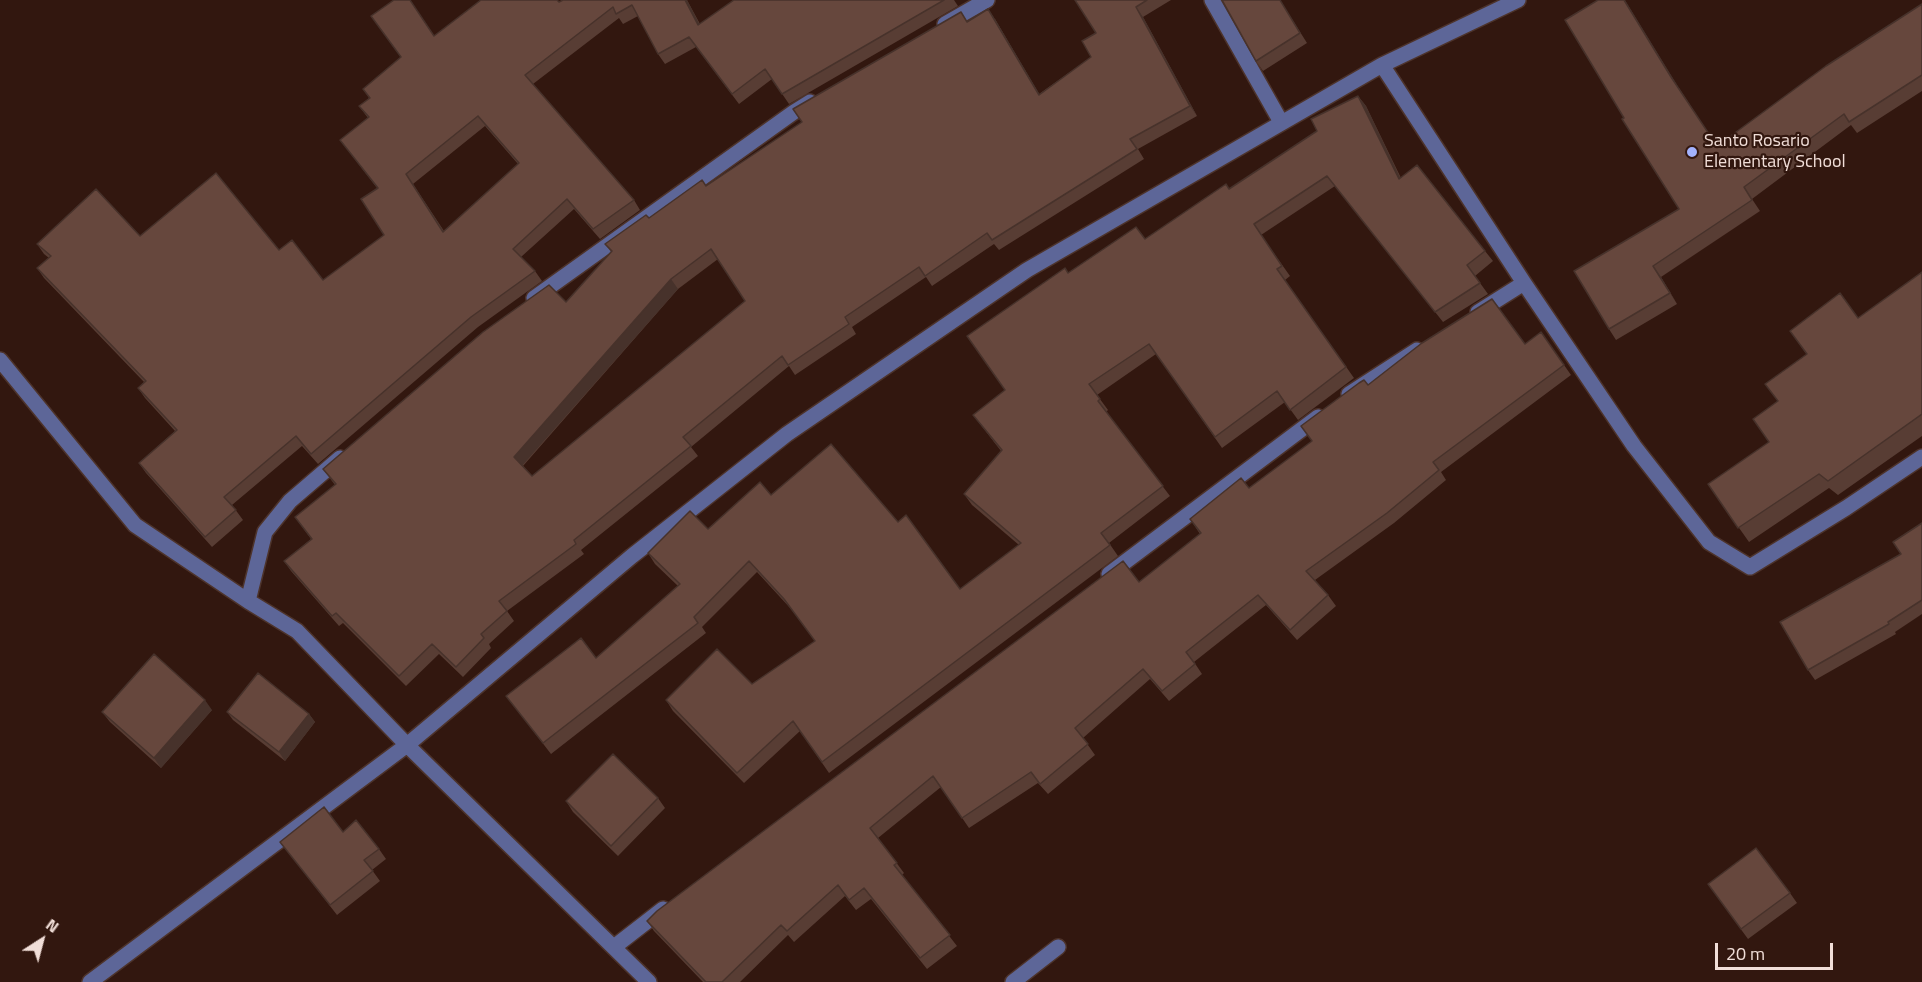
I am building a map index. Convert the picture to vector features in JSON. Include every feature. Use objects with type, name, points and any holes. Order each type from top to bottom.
[{"type":"street","points":[[936,30],[987,0]]},
{"type":"street","points":[[1212,0],[1281,122]]},
{"type":"street","points":[[90,982],[407,745],[632,556],[787,434],[1027,270],[1382,65],[1518,0]]},
{"type":"street","points":[[1382,65],[1524,283],[1634,446],[1709,542],[1750,567],[1846,508],[1922,457]]},
{"type":"street","points":[[523,306],[794,112],[824,94]]},
{"type":"street","points":[[1466,319],[1524,283]]},
{"type":"street","points":[[1093,587],[1361,385],[1428,343]]},
{"type":"street","points":[[0,360],[135,525],[297,631],[407,745],[650,982]]},
{"type":"street","points":[[248,601],[265,532],[290,501],[352,448]]},
{"type":"street","points":[[614,946],[671,903]]},
{"type":"street","points":[[1013,982],[1058,947]]},
{"type":"building","points":[[394,0],[410,0],[434,36],[481,0],[557,0],[559,2],[563,0],[685,0],[698,25],[734,0],[944,0],[782,94],[765,69],[732,94],[689,37],[658,54],[632,5],[616,14],[613,7],[525,75],[634,200],[593,229],[567,199],[513,249],[535,271],[471,317],[311,454],[296,436],[224,497],[236,510],[205,537],[139,463],[177,430],[138,388],[146,381],[37,268],[51,256],[37,244],[96,189],[140,236],[216,173],[279,250],[292,240],[323,280],[384,235],[361,199],[378,188],[340,140],[369,117],[359,106],[370,98],[363,89],[401,57],[371,16]],"holes":[[[478,116],[519,163],[443,232],[406,174]]]},
{"type":"building","points":[[1075,0],[1147,0],[1136,7],[1190,106],[1130,139],[1137,149],[992,240],[987,233],[925,276],[919,267],[845,317],[849,324],[788,365],[782,356],[683,437],[691,446],[574,540],[576,544],[499,601],[507,611],[481,634],[484,638],[456,667],[432,644],[399,676],[336,613],[332,616],[284,561],[312,539],[295,517],[336,484],[323,469],[483,332],[549,285],[566,302],[612,251],[605,244],[646,215],[649,218],[702,180],[706,186],[802,122],[793,109],[961,12],[967,22],[988,9],[1039,95],[1091,57],[1082,41],[1096,33]],"holes":[[[711,249],[745,301],[532,476],[514,457],[671,279]]]},
{"type":"building","points":[[1222,0],[1280,0],[1300,33],[1256,61]]},
{"type":"building","points":[[1598,0],[1624,0],[1717,146],[1826,66],[1922,4],[1922,75],[1849,122],[1844,114],[1744,187],[1752,200],[1653,266],[1670,293],[1609,329],[1574,271],[1679,209],[1622,119],[1624,118],[1565,20]]},
{"type":"building","points":[[1358,96],[1399,179],[1417,165],[1485,251],[1467,265],[1480,283],[1435,312],[1327,176],[1254,224],[1282,266],[1277,269],[1346,367],[1290,410],[1277,391],[1215,437],[1149,344],[1089,384],[1100,399],[1098,401],[1163,486],[1101,533],[1110,545],[822,762],[793,721],[737,773],[666,700],[717,649],[752,684],[815,641],[784,599],[749,561],[694,617],[698,623],[543,743],[506,696],[581,638],[596,658],[680,584],[648,553],[690,511],[708,529],[760,482],[771,495],[831,444],[898,522],[906,515],[960,589],[1021,543],[964,494],[1002,450],[973,415],[1005,390],[967,336],[1065,268],[1068,273],[1136,227],[1145,239],[1226,184],[1229,189],[1317,131],[1311,119]]},
{"type":"building","points":[[1922,272],[1922,414],[1828,481],[1819,474],[1738,528],[1708,484],[1769,442],[1753,419],[1778,401],[1765,384],[1807,354],[1790,331],[1840,293],[1858,318]]},
{"type":"building","points":[[1492,299],[1525,344],[1541,332],[1564,365],[1433,462],[1439,470],[1387,513],[1306,571],[1328,595],[1290,630],[1258,595],[1186,652],[1195,664],[1162,691],[1143,669],[1075,728],[1088,744],[1040,784],[1031,772],[962,818],[933,776],[870,828],[897,863],[894,865],[950,935],[920,958],[864,888],[849,900],[838,885],[787,931],[781,925],[722,982],[706,982],[647,921],[657,911],[1123,561],[1139,582],[1201,533],[1190,519],[1241,478],[1249,488],[1312,441],[1301,426],[1359,383],[1364,380],[1368,385],[1422,343]]},
{"type":"building","points":[[1922,523],[1922,600],[1888,622],[1889,624],[1808,670],[1780,622],[1901,554],[1893,542]]},
{"type":"building","points":[[154,654],[205,700],[154,758],[102,712]]},
{"type":"building","points":[[258,673],[309,714],[279,752],[227,712]]},
{"type":"building","points":[[613,754],[658,798],[611,846],[566,801]]},
{"type":"building","points":[[324,807],[343,832],[356,820],[379,849],[364,860],[373,871],[330,905],[280,842]]},
{"type":"building","points":[[1756,848],[1790,893],[1741,929],[1708,884]]},
{"type":"place","name":"Santo Rosario Elementary School","points":[[1692,152]]}]
